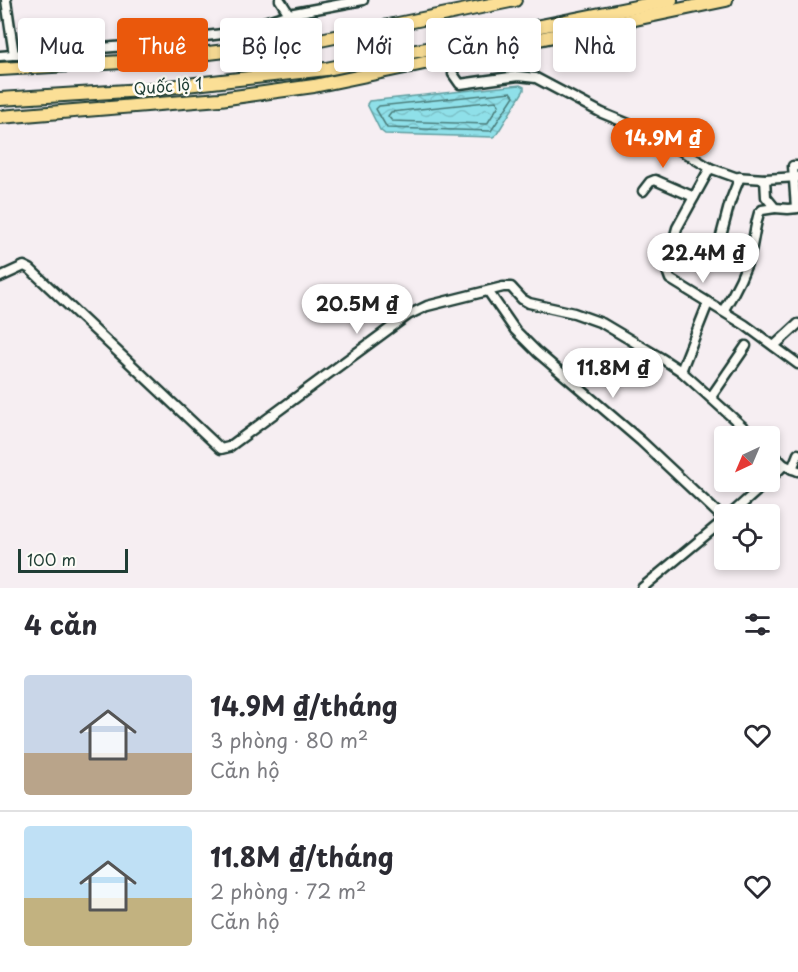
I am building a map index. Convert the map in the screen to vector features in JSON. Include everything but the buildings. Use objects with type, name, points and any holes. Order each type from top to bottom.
[{"type":"highway","points":[[0,69],[140,61],[320,40],[514,0]]},
{"type":"highway","points":[[0,99],[142,90],[326,69],[670,0]]},
{"type":"highway","name":"Quốc lộ 1","points":[[0,117],[220,99],[314,86],[726,0]]},
{"type":"street","points":[[6,0],[14,55]]},
{"type":"street","points":[[280,0],[289,14]]},
{"type":"street","points":[[0,56],[126,46],[230,33],[289,14],[363,0]]},
{"type":"street","points":[[453,74],[460,84],[528,76],[536,78],[602,113],[652,134],[710,168],[741,177],[796,178]]},
{"type":"street","points":[[723,311],[743,275],[759,213],[775,207],[788,210],[797,208],[796,178],[793,166],[798,166]]},
{"type":"street","points":[[710,168],[684,220],[677,228],[666,274],[670,279],[745,325],[798,364]]},
{"type":"street","points":[[721,236],[730,202],[741,177]]},
{"type":"street","points":[[765,179],[766,197],[775,207]]},
{"type":"street","points":[[643,191],[650,182],[656,180],[694,197]]},
{"type":"street","points":[[0,277],[16,268],[24,266],[30,269],[221,449],[225,449],[408,315],[427,306],[503,287],[512,287],[522,299],[529,303],[574,313],[602,323],[681,371],[742,426]]},
{"type":"street","points":[[488,291],[515,330],[537,352],[641,441],[714,510]]},
{"type":"street","points":[[681,371],[708,303]]},
{"type":"street","points":[[774,346],[798,324]]},
{"type":"street","points":[[711,397],[746,346]]},
{"type":"street","points":[[791,468],[798,454]]},
{"type":"street","points":[[742,504],[755,492]]},
{"type":"street","points":[[642,588],[714,527]]},
{"type":"water","points":[[520,85],[524,87],[524,90],[493,137],[385,134],[380,130],[367,104],[369,101]]}]
